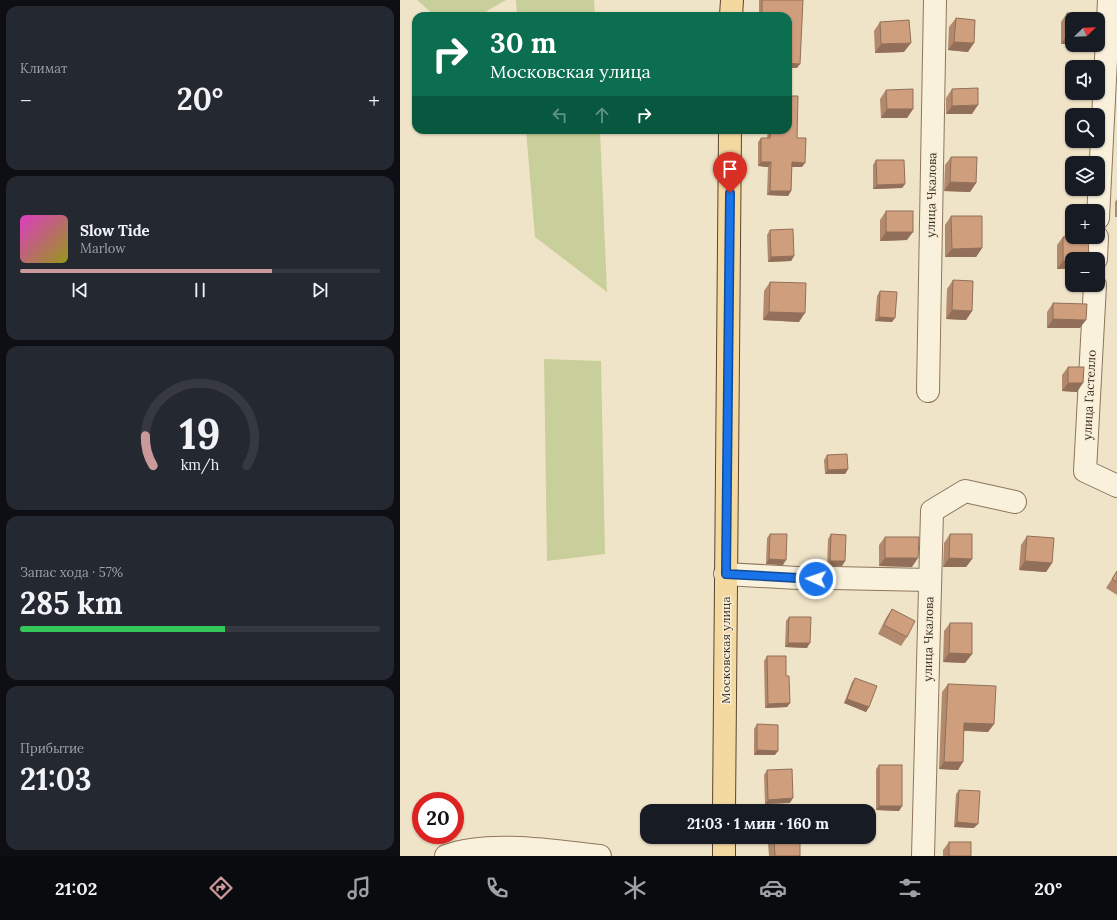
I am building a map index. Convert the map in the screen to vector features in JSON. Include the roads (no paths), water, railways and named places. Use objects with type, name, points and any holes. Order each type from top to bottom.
[{"type":"main road","points":[[731,12],[732,0]]},
{"type":"main road","name":"Московская улица","points":[[724,804],[730,134]]},
{"type":"main road","points":[[724,844],[724,856]]},
{"type":"street","name":"улица Чкалова","points":[[928,391],[934,0]]},
{"type":"street","points":[[1099,204],[1109,0]]},
{"type":"street","name":"улица Гастелло","points":[[1095,292],[1085,471],[1117,486]]},
{"type":"street","name":"улица Чкалова","points":[[923,856],[932,511],[965,492],[1015,502]]},
{"type":"street","points":[[726,574],[929,580]]},
{"type":"street","points":[[446,856],[459,851],[522,848],[600,856]]}]
